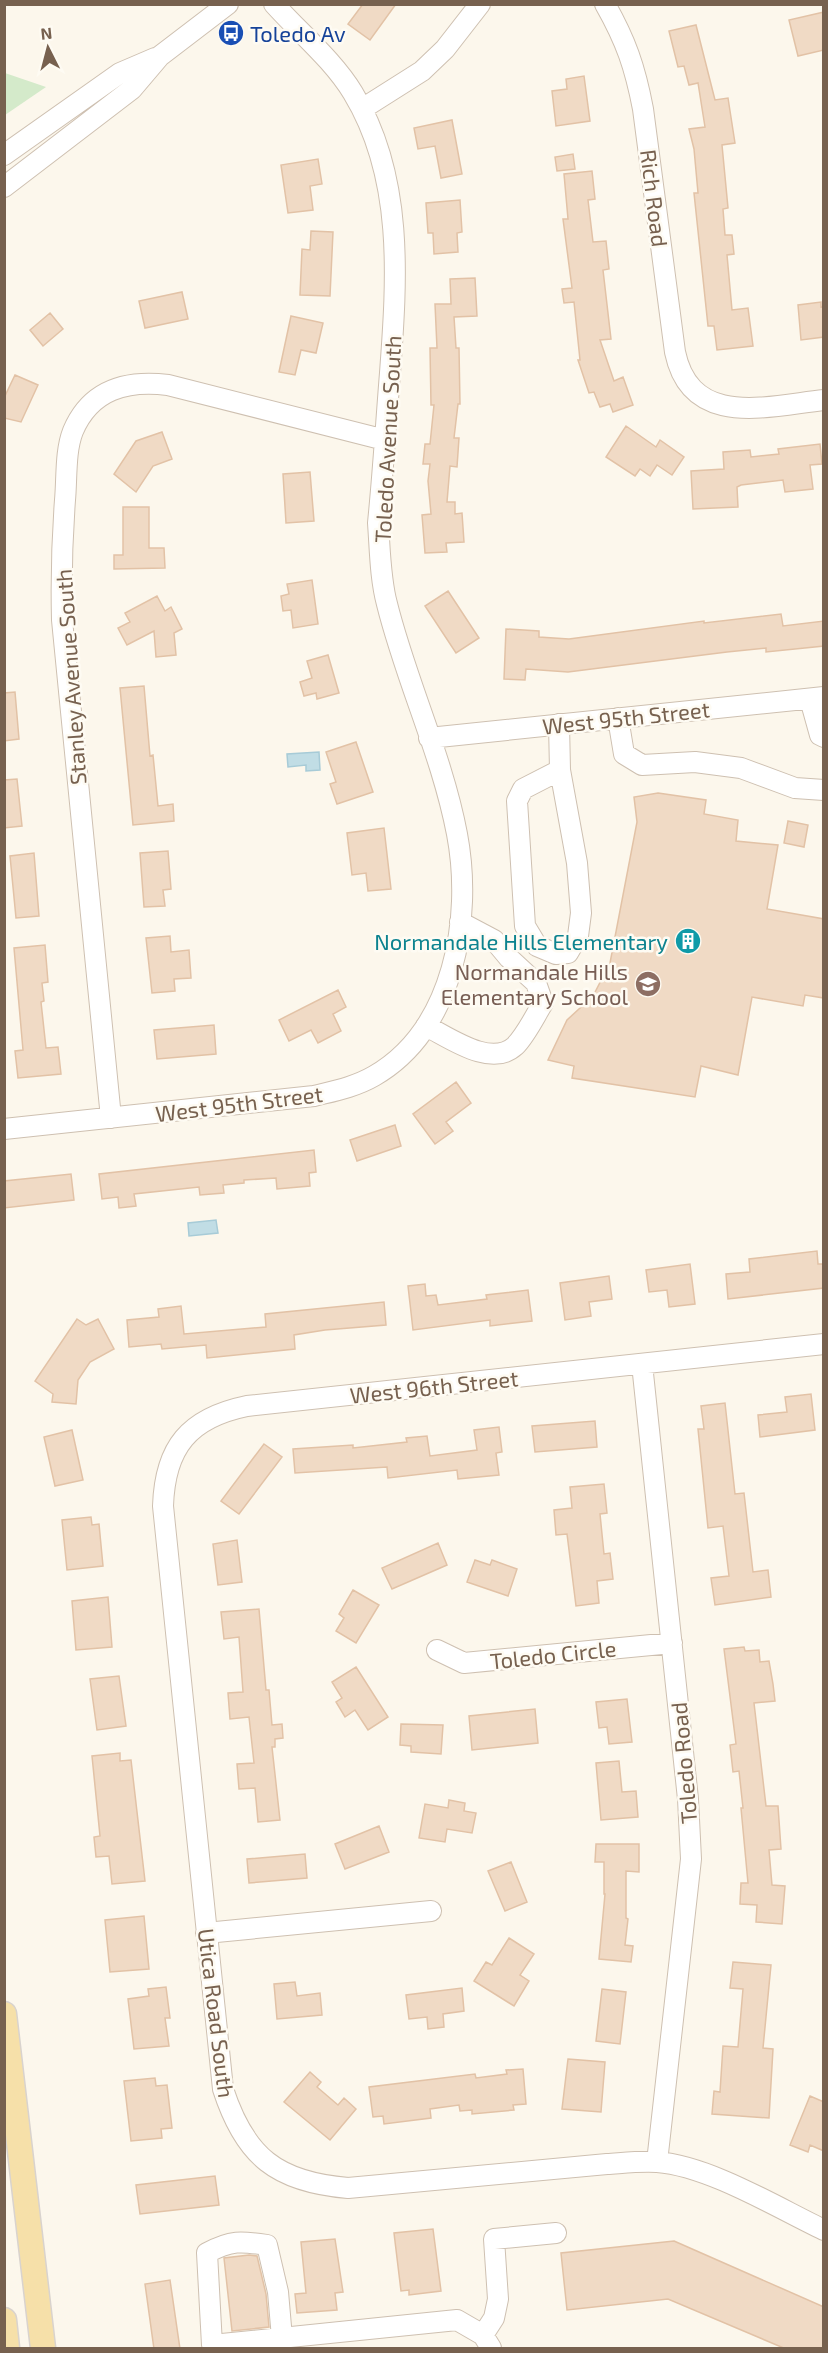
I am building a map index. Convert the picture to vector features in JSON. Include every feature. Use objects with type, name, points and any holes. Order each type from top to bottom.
[{"type":"main road","points":[[4,2014],[44,2349]]},
{"type":"main road","points":[[4,2320],[7,2349]]},
{"type":"street","points":[[4,187],[132,89],[160,56],[228,4]]},
{"type":"street","name":"Toledo Avenue South","points":[[274,4],[352,91],[381,154],[389,188],[394,232],[395,278],[394,323],[378,523],[383,583],[386,603],[457,835],[462,878],[460,922],[453,964],[438,1005]]},
{"type":"street","points":[[362,110],[422,71],[445,49],[480,4]]},
{"type":"street","name":"Rich Road","points":[[604,4],[623,36],[636,72],[646,129],[675,352],[678,367],[685,381],[695,393],[711,402],[727,407],[745,409],[824,399]]},
{"type":"street","points":[[4,155],[120,73],[160,56]]},
{"type":"street","name":"Stanley Avenue South","points":[[111,1118],[62,620],[61,564],[72,432],[85,412],[101,396],[122,385],[144,382],[168,385],[385,440]]},
{"type":"street","points":[[817,698],[819,735],[824,737]]},
{"type":"street","name":"West 95th Street","points":[[429,738],[817,698]]},
{"type":"street","points":[[618,718],[624,754],[642,765],[695,762],[741,768],[795,788],[824,790]]},
{"type":"street","points":[[559,724],[560,770],[577,863],[581,913],[578,936],[568,953],[556,954],[537,946],[525,926],[517,801],[523,789],[560,770]]},
{"type":"street","points":[[426,1026],[485,1055],[502,1055],[516,1045],[543,1003],[536,983],[509,958],[494,940],[460,922]]},
{"type":"street","name":"West 95th Street","points":[[4,1129],[314,1096],[345,1089],[374,1076],[400,1056],[426,1026],[438,1005]]},
{"type":"street","name":"West 96th Street","points":[[169,1564],[163,1506],[164,1484],[170,1462],[182,1441],[199,1423],[222,1411],[259,1405],[824,1344]]},
{"type":"street","name":"Toledo Road","points":[[642,1364],[688,1799],[691,1859],[657,2162]]},
{"type":"street","name":"Utica Road South","points":[[169,1564],[223,2089],[232,2117],[246,2141],[267,2162],[291,2177],[319,2186],[348,2188],[606,2164],[657,2162],[702,2173],[824,2230]]},
{"type":"street","name":"Toledo Circle","points":[[437,1650],[464,1663],[672,1643]]},
{"type":"street","points":[[206,1933],[431,1911]]},
{"type":"street","points":[[282,2338],[278,2292],[267,2245],[250,2242],[225,2243],[207,2253],[212,2345],[282,2338],[458,2320],[487,2342],[498,2299],[494,2239],[556,2233]]},
{"type":"green space","points":[[5,73],[46,87],[5,115]]},
{"type":"water","points":[[319,752],[320,770],[306,771],[306,765],[288,767],[287,754]]},
{"type":"water","points":[[216,1220],[218,1233],[189,1236],[188,1223]]},
{"type":"building","points":[[363,4],[396,4],[370,40],[348,24]]},
{"type":"building","points":[[824,12],[824,50],[798,56],[789,20]]},
{"type":"building","points":[[696,25],[715,100],[728,98],[735,143],[722,145],[728,208],[723,209],[725,235],[732,235],[734,254],[727,255],[732,310],[748,308],[753,346],[717,350],[714,326],[708,326],[694,193],[698,193],[694,149],[689,129],[705,127],[698,83],[689,85],[684,66],[678,67],[669,31]]},
{"type":"building","points":[[584,76],[590,121],[556,126],[552,91],[567,89],[566,79]]},
{"type":"building","points":[[452,120],[462,174],[441,178],[435,146],[418,149],[414,128]]},
{"type":"building","points":[[573,154],[575,169],[557,171],[555,157]]},
{"type":"building","points":[[318,159],[322,184],[310,186],[313,210],[288,213],[281,165]]},
{"type":"building","points":[[592,171],[595,199],[588,200],[593,242],[606,241],[609,269],[603,270],[611,339],[600,340],[614,381],[623,377],[633,405],[613,412],[610,404],[600,407],[594,392],[589,393],[578,360],[580,360],[574,302],[564,303],[562,289],[572,288],[563,219],[568,219],[564,174]]},
{"type":"building","points":[[460,200],[462,232],[457,233],[458,252],[434,254],[433,233],[428,233],[426,203]]},
{"type":"building","points":[[311,231],[333,232],[330,296],[300,295],[302,249],[310,250]]},
{"type":"building","points":[[475,278],[477,316],[454,317],[456,348],[459,348],[460,404],[458,404],[454,438],[459,438],[457,467],[450,466],[447,502],[455,502],[455,514],[462,513],[464,542],[446,543],[447,552],[425,553],[422,515],[431,514],[428,481],[430,464],[423,464],[425,444],[430,444],[434,405],[431,405],[430,348],[437,348],[435,304],[451,304],[450,279]]},
{"type":"building","points":[[182,292],[188,319],[145,328],[139,301]]},
{"type":"building","points":[[821,302],[821,307],[824,306],[824,337],[801,340],[798,305]]},
{"type":"building","points":[[50,313],[63,329],[43,346],[30,330]]},
{"type":"building","points":[[291,316],[323,323],[316,353],[301,350],[295,375],[279,372]]},
{"type":"building","points":[[15,375],[38,385],[21,422],[4,418],[4,398]]},
{"type":"building","points":[[626,426],[656,447],[660,440],[684,457],[672,475],[657,465],[650,476],[640,469],[635,476],[606,457]]},
{"type":"building","points":[[162,432],[172,459],[153,466],[136,492],[114,474],[136,441]]},
{"type":"building","points":[[820,444],[822,464],[810,465],[813,489],[785,492],[783,480],[741,485],[737,487],[738,507],[693,509],[691,471],[724,469],[723,452],[750,450],[751,457],[779,454],[778,449]]},
{"type":"building","points":[[310,472],[314,521],[286,523],[283,474]]},
{"type":"building","points":[[123,507],[149,507],[149,548],[164,548],[165,568],[114,569],[114,555],[123,555]]},
{"type":"building","points":[[312,580],[318,624],[293,628],[291,610],[283,611],[281,596],[289,594],[287,584]]},
{"type":"building","points":[[448,591],[479,638],[456,653],[425,606]]},
{"type":"building","points":[[157,596],[165,611],[171,607],[182,629],[174,633],[176,655],[156,657],[154,631],[127,645],[118,628],[130,622],[125,613]]},
{"type":"building","points":[[781,614],[783,626],[824,621],[824,646],[766,652],[766,648],[568,672],[526,669],[525,680],[504,679],[506,629],[539,631],[539,637],[569,639],[704,621],[704,623]]},
{"type":"building","points":[[328,655],[339,693],[317,699],[316,693],[304,696],[300,682],[312,678],[307,661]]},
{"type":"building","points":[[144,686],[150,756],[153,755],[158,806],[173,804],[174,821],[133,825],[120,688]]},
{"type":"building","points":[[15,692],[19,739],[4,741],[4,693]]},
{"type":"building","points":[[356,742],[373,792],[337,804],[330,784],[336,782],[326,752]]},
{"type":"building","points":[[17,779],[22,826],[4,828],[4,780]]},
{"type":"building","name":"Normandale Hills Elementary","points":[[658,793],[706,800],[704,814],[738,820],[736,841],[778,845],[767,909],[824,919],[824,998],[805,995],[803,1006],[752,997],[738,1075],[701,1066],[695,1097],[572,1078],[574,1066],[548,1060],[567,1020],[593,996],[610,963],[637,822],[634,797]]},
{"type":"building","points":[[788,821],[808,825],[804,847],[784,843]]},
{"type":"building","points":[[384,828],[391,889],[368,891],[366,873],[352,875],[347,833]]},
{"type":"building","points":[[168,851],[171,889],[163,890],[165,906],[144,907],[140,853]]},
{"type":"building","points":[[34,853],[39,916],[16,918],[10,856]]},
{"type":"building","points":[[170,936],[171,952],[189,950],[191,978],[174,979],[175,991],[152,993],[146,938]]},
{"type":"building","points":[[45,945],[48,982],[42,983],[44,1001],[41,1002],[46,1048],[58,1047],[61,1074],[18,1078],[15,1051],[23,1050],[14,948]]},
{"type":"building","points":[[338,990],[346,1007],[333,1014],[341,1031],[318,1043],[311,1030],[289,1041],[279,1020]]},
{"type":"building","points":[[214,1025],[216,1054],[157,1059],[154,1030]]},
{"type":"building","points":[[456,1082],[471,1103],[446,1122],[453,1131],[435,1144],[413,1114]]},
{"type":"building","points":[[395,1125],[401,1146],[357,1161],[350,1140]]},
{"type":"building","points":[[314,1150],[316,1172],[309,1173],[310,1186],[277,1189],[276,1178],[244,1180],[244,1183],[223,1185],[224,1193],[200,1195],[199,1187],[134,1194],[136,1206],[119,1208],[118,1197],[102,1199],[99,1174]]},
{"type":"building","points":[[71,1174],[74,1200],[4,1208],[4,1181]]},
{"type":"building","points":[[817,1251],[818,1264],[824,1264],[824,1288],[728,1299],[726,1274],[750,1272],[749,1259]]},
{"type":"building","points":[[690,1264],[695,1304],[669,1307],[667,1290],[649,1292],[646,1270]]},
{"type":"building","points":[[609,1276],[612,1299],[589,1302],[591,1316],[565,1320],[560,1283]]},
{"type":"building","points":[[425,1284],[426,1296],[436,1295],[438,1305],[487,1299],[486,1295],[528,1290],[532,1321],[490,1326],[490,1320],[413,1330],[408,1286]]},
{"type":"building","points":[[384,1302],[386,1325],[294,1335],[295,1349],[207,1358],[206,1345],[162,1349],[161,1344],[129,1347],[127,1320],[159,1317],[158,1309],[181,1306],[184,1334],[266,1327],[265,1314]]},
{"type":"building","points":[[77,1319],[86,1325],[98,1319],[114,1349],[90,1362],[78,1380],[76,1404],[52,1402],[53,1394],[35,1381]]},
{"type":"building","points":[[811,1394],[815,1430],[760,1437],[758,1415],[787,1412],[785,1397]]},
{"type":"building","points":[[725,1403],[735,1494],[744,1493],[753,1572],[768,1570],[771,1597],[715,1605],[711,1578],[729,1576],[723,1526],[708,1528],[698,1429],[704,1429],[701,1406]]},
{"type":"building","points":[[595,1421],[597,1447],[535,1452],[532,1426]]},
{"type":"building","points":[[499,1427],[502,1452],[496,1453],[499,1475],[458,1479],[457,1470],[388,1478],[387,1467],[295,1473],[293,1449],[353,1445],[353,1448],[407,1442],[406,1438],[427,1436],[430,1456],[477,1450],[474,1430]]},
{"type":"building","points":[[72,1430],[83,1480],[55,1486],[44,1437]]},
{"type":"building","points":[[264,1444],[282,1457],[239,1514],[221,1501]]},
{"type":"building","points":[[604,1484],[607,1513],[600,1514],[604,1554],[610,1553],[613,1579],[597,1581],[599,1603],[576,1606],[567,1534],[556,1535],[554,1510],[572,1508],[570,1487]]},
{"type":"building","points":[[91,1517],[92,1525],[99,1524],[103,1566],[67,1570],[62,1520]]},
{"type":"building","points":[[237,1540],[242,1582],[218,1585],[213,1544]]},
{"type":"building","points":[[438,1543],[447,1565],[392,1589],[382,1568]]},
{"type":"building","points":[[475,1560],[490,1565],[492,1560],[517,1569],[508,1596],[467,1582]]},
{"type":"building","points":[[353,1590],[379,1605],[356,1643],[336,1631],[344,1618],[339,1614]]},
{"type":"building","points":[[108,1597],[112,1647],[76,1650],[72,1601]]},
{"type":"building","points":[[259,1609],[266,1690],[269,1690],[272,1725],[282,1724],[283,1738],[275,1739],[275,1747],[272,1747],[280,1820],[258,1822],[255,1788],[239,1789],[237,1764],[254,1763],[249,1717],[230,1719],[228,1693],[243,1692],[239,1637],[224,1639],[221,1612]]},
{"type":"building","points":[[744,1647],[745,1651],[759,1650],[760,1662],[769,1661],[773,1684],[775,1701],[754,1703],[766,1806],[778,1806],[781,1849],[769,1850],[772,1885],[785,1886],[782,1924],[756,1922],[757,1905],[740,1904],[741,1883],[748,1883],[739,1771],[733,1772],[730,1745],[736,1744],[724,1649]]},
{"type":"building","points":[[356,1667],[388,1717],[368,1730],[355,1710],[345,1717],[336,1702],[342,1698],[332,1682]]},
{"type":"building","points":[[119,1676],[126,1726],[97,1730],[90,1679]]},
{"type":"building","points":[[627,1699],[632,1742],[609,1744],[607,1727],[599,1728],[596,1702]]},
{"type":"building","points":[[535,1709],[538,1743],[472,1750],[469,1716]]},
{"type":"building","points":[[401,1724],[443,1725],[441,1754],[411,1752],[411,1746],[400,1745]]},
{"type":"building","points":[[120,1753],[120,1761],[131,1760],[145,1881],[112,1884],[109,1856],[96,1857],[94,1837],[100,1836],[92,1756]]},
{"type":"building","points":[[619,1761],[622,1792],[636,1791],[638,1817],[601,1820],[596,1763]]},
{"type":"building","points":[[449,1800],[465,1803],[464,1811],[476,1813],[472,1833],[447,1829],[445,1842],[419,1838],[425,1804],[448,1808]]},
{"type":"building","points":[[379,1826],[389,1852],[345,1869],[335,1844]]},
{"type":"building","points":[[596,1844],[639,1844],[639,1872],[626,1871],[626,1918],[628,1919],[625,1945],[633,1946],[631,1962],[599,1959],[605,1894],[604,1862],[595,1862]]},
{"type":"building","points":[[305,1854],[307,1878],[249,1883],[247,1859]]},
{"type":"building","points":[[511,1862],[527,1902],[505,1911],[488,1871]]},
{"type":"building","points":[[144,1916],[149,1969],[110,1972],[105,1920]]},
{"type":"building","points":[[509,1938],[534,1954],[520,1975],[529,1981],[514,2006],[474,1981],[486,1962],[492,1965]]},
{"type":"building","points":[[733,1962],[771,1965],[763,2048],[773,2049],[769,2118],[712,2114],[714,2091],[720,2092],[723,2046],[738,2047],[743,1989],[730,1988]]},
{"type":"building","points":[[295,1982],[297,1996],[320,1993],[322,2015],[277,2019],[274,1984]]},
{"type":"building","points":[[166,1987],[170,2018],[165,2018],[169,2046],[134,2049],[128,1999],[149,1996],[148,1989]]},
{"type":"building","points":[[462,1988],[464,2011],[443,2014],[444,2027],[428,2029],[427,2017],[409,2019],[406,1995]]},
{"type":"building","points":[[602,1989],[626,1992],[620,2044],[596,2041]]},
{"type":"building","points":[[568,2059],[605,2062],[601,2112],[562,2109]]},
{"type":"building","points":[[523,2069],[526,2104],[513,2105],[514,2110],[472,2114],[472,2110],[460,2111],[459,2105],[430,2109],[431,2118],[384,2124],[383,2116],[373,2117],[369,2087],[475,2074],[476,2078],[507,2074],[506,2070]]},
{"type":"building","points":[[310,2072],[321,2082],[317,2087],[338,2105],[344,2098],[356,2109],[330,2140],[284,2102]]},
{"type":"building","points":[[155,2078],[156,2086],[167,2085],[172,2128],[161,2129],[162,2138],[131,2141],[124,2081]]},
{"type":"building","points":[[810,2096],[824,2102],[824,2151],[810,2145],[808,2152],[790,2145]]},
{"type":"building","points":[[215,2176],[219,2205],[140,2214],[136,2185]]},
{"type":"building","points":[[433,2229],[441,2291],[409,2295],[409,2290],[401,2291],[394,2233]]},
{"type":"building","points":[[335,2239],[343,2292],[335,2293],[337,2310],[297,2313],[295,2294],[306,2293],[301,2242]]},
{"type":"building","points":[[674,2241],[824,2307],[824,2349],[786,2349],[668,2299],[567,2310],[561,2253]]},
{"type":"building","points":[[257,2256],[266,2294],[269,2327],[232,2331],[224,2258]]},
{"type":"building","points":[[170,2280],[180,2349],[154,2349],[145,2284]]},
{"type":"place","name":"Toledo Av","points":[[231,33]]},
{"type":"place","name":"Normandale Hills Elementary","points":[[688,941]]},
{"type":"place","name":"Normandale Hills Elementary School","points":[[648,984]]}]
